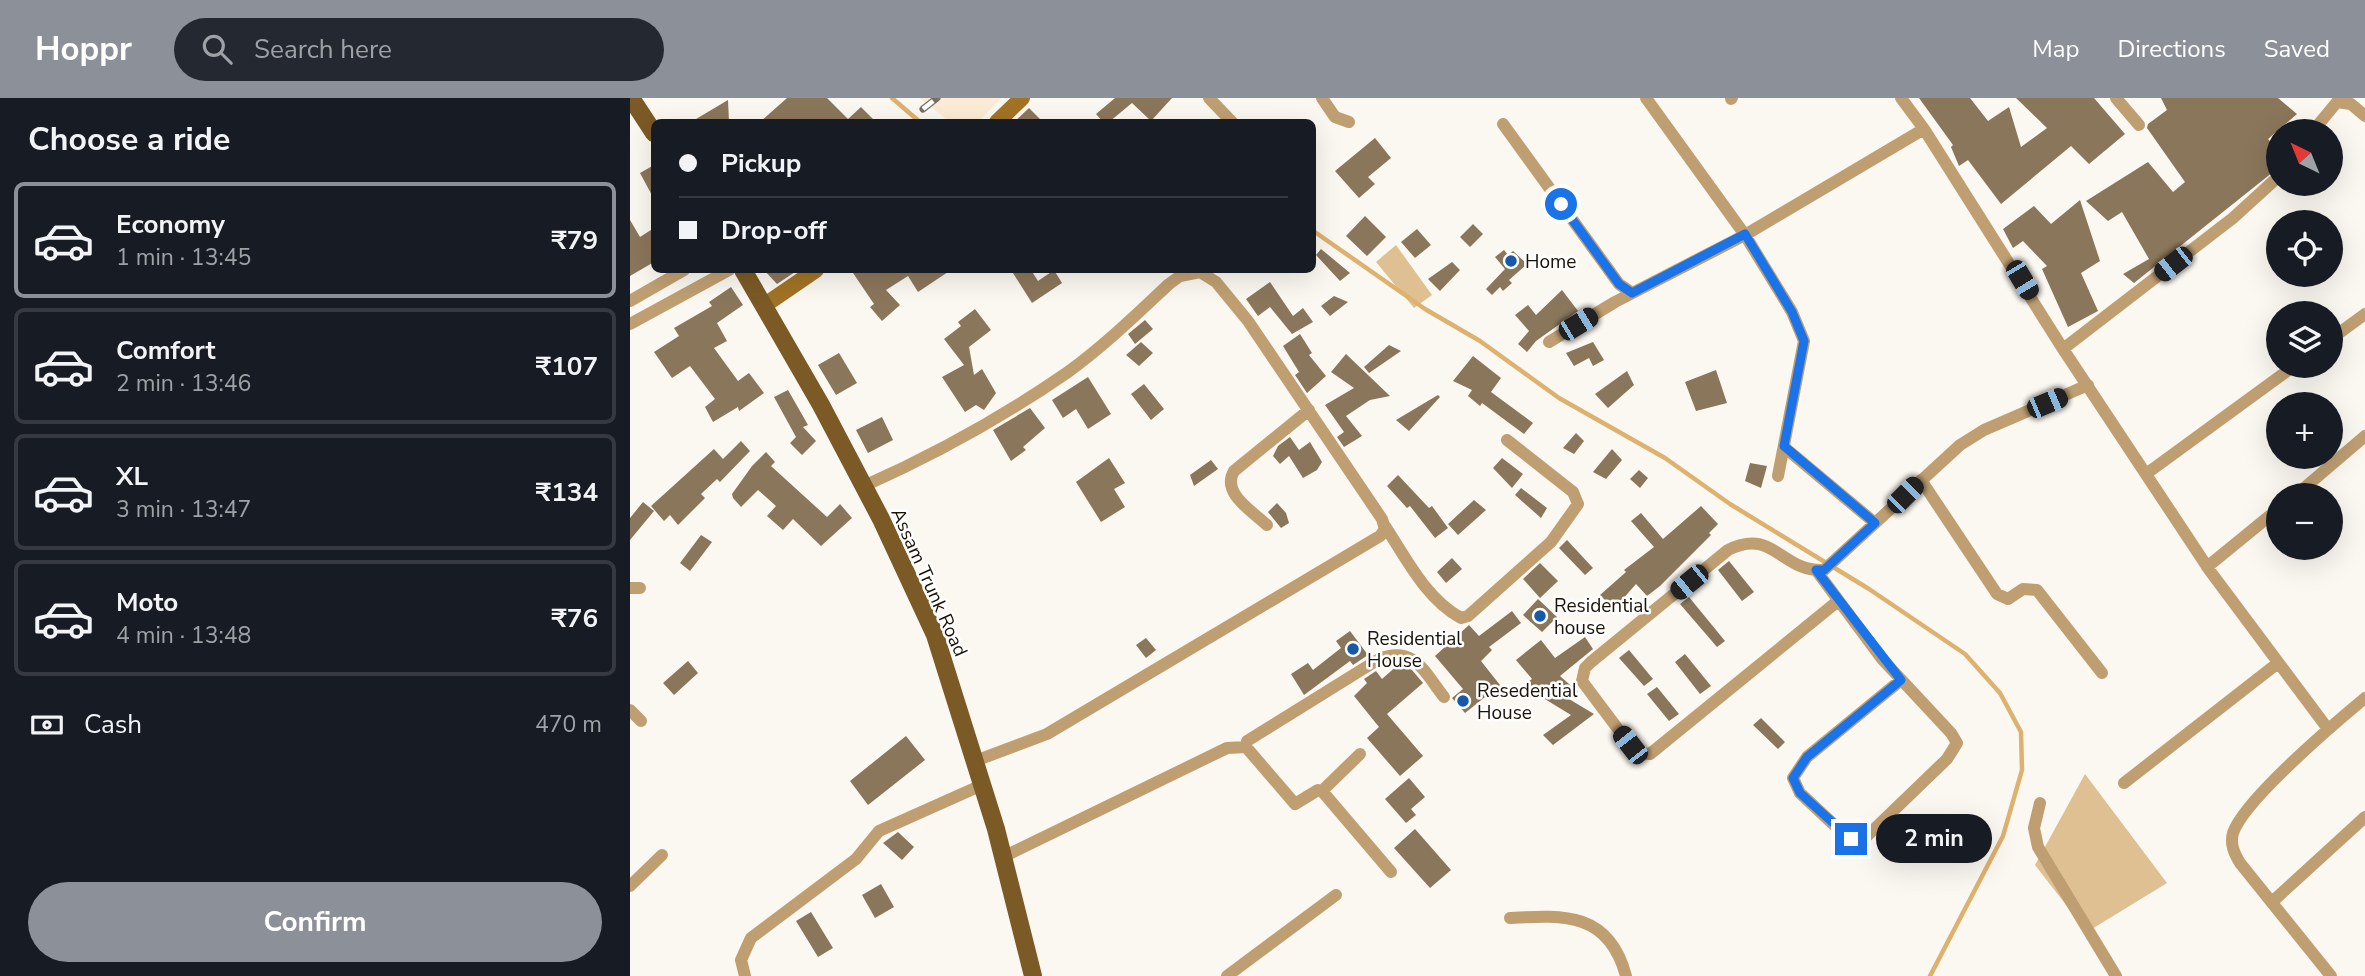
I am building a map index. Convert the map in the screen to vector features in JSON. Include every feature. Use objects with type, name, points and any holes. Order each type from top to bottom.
[{"type":"main road","points":[[631,98],[651,129]]},
{"type":"main road","name":"Assam Trunk Road","points":[[745,273],[864,486],[935,635],[1003,857],[1033,976]]},
{"type":"street","points":[[1000,119],[1022,98]]},
{"type":"street","points":[[1209,98],[1229,119]]},
{"type":"street","points":[[1322,98],[1335,117],[1349,122]]},
{"type":"street","points":[[1646,98],[1745,234],[1792,312],[1804,341],[1778,476]]},
{"type":"street","points":[[1901,98],[1924,129],[2063,349],[2207,567],[2328,729]]},
{"type":"street","points":[[2116,98],[2139,125]]},
{"type":"street","points":[[2322,119],[2335,100],[2351,104],[2365,116]]},
{"type":"street","points":[[1503,124],[1619,284],[1632,293]]},
{"type":"street","points":[[1549,342],[1632,293],[1745,234],[1924,129]]},
{"type":"street","points":[[2063,349],[2233,218],[2266,188]]},
{"type":"street","points":[[630,301],[679,273]]},
{"type":"street","points":[[630,324],[724,273]]},
{"type":"street","points":[[765,305],[812,273]]},
{"type":"street","points":[[864,486],[943,450],[1030,397],[1084,359],[1169,284],[1190,273]]},
{"type":"street","points":[[1202,273],[1216,282],[1255,331],[1427,589],[1453,614],[1461,618],[1468,616],[1551,542],[1578,503],[1573,492],[1507,440]]},
{"type":"street","points":[[2343,330],[2365,314]]},
{"type":"street","points":[[2147,474],[2278,378]]},
{"type":"street","points":[[1838,601],[1650,754],[1639,753],[1630,745],[1582,681],[1591,662],[1728,550],[1741,544],[1762,543],[1800,568],[1820,570],[1847,549],[1947,454],[1984,430],[2088,385]]},
{"type":"street","points":[[1266,525],[1230,490],[1229,479],[1234,471],[1309,410]]},
{"type":"street","points":[[2310,483],[2365,436]]},
{"type":"street","points":[[1784,446],[1875,523]]},
{"type":"street","points":[[1921,480],[1997,594],[2003,600],[2011,599],[2023,589],[2037,590],[2102,673]]},
{"type":"street","points":[[2207,567],[2266,519]]},
{"type":"street","points":[[975,761],[1047,734],[1100,705],[1380,536],[1385,526]]},
{"type":"street","points":[[1820,570],[1838,601],[1901,680],[1956,739],[1956,749],[1866,838],[1856,841],[1800,793],[1793,778],[1807,757],[1901,680]]},
{"type":"street","points":[[1246,747],[1247,741],[1393,654],[1406,655],[1417,662],[1444,697]]},
{"type":"street","points":[[2124,783],[2278,663]]},
{"type":"street","points":[[2331,976],[2234,853],[2232,835],[2247,811],[2328,729],[2365,698]]},
{"type":"street","points":[[630,710],[641,721]]},
{"type":"street","points":[[1246,747],[1295,804],[1322,791],[1360,754]]},
{"type":"street","points":[[1003,857],[1227,748],[1246,747]]},
{"type":"street","points":[[745,976],[741,960],[751,938],[856,859],[879,831],[982,785]]},
{"type":"street","points":[[1322,791],[1391,872]]},
{"type":"street","points":[[2040,803],[2035,828],[2038,847],[2116,976]]},
{"type":"street","points":[[2272,902],[2365,817]]},
{"type":"street","points":[[630,886],[662,855]]},
{"type":"street","points":[[1227,976],[1336,895]]},
{"type":"street","points":[[1510,918],[1565,915],[1588,923],[1603,935],[1618,954],[1626,976]]},
{"type":"shaded area","points":[[920,98],[1001,98],[981,119],[946,119]]},
{"type":"shaded area","points":[[1396,245],[1432,295],[1414,308],[1376,262]]},
{"type":"shaded area","points":[[2085,774],[2167,883],[2087,932],[2035,865]]},
{"type":"building","points":[[787,98],[827,98],[848,119],[763,119]]},
{"type":"building","points":[[1115,98],[1172,98],[1153,119],[1149,119],[1132,103],[1113,119],[1100,119],[1096,114]]},
{"type":"building","points":[[1919,98],[1970,98],[1988,121],[2009,107],[2021,147],[2047,128],[2016,98],[2094,98],[2125,134],[2089,164],[2071,146],[2001,204],[1968,160],[1959,166],[1951,147],[1953,145]]},
{"type":"building","points":[[2161,98],[2278,98],[2297,114],[2291,119],[2266,119],[2266,178],[2134,283],[2123,274],[2149,259],[2122,212],[2108,221],[2086,201],[2148,162],[2173,192],[2185,182],[2147,128],[2148,124],[2167,110]]},
{"type":"building","points":[[728,100],[729,119],[696,119]]},
{"type":"building","points":[[861,107],[873,119],[848,119]]},
{"type":"building","points":[[1029,108],[1040,119],[1017,119]]},
{"type":"building","points":[[1375,138],[1391,158],[1368,177],[1375,184],[1359,198],[1335,171]]},
{"type":"building","points":[[651,167],[651,193],[640,173]]},
{"type":"building","points":[[2080,200],[2100,261],[2081,273],[2098,311],[2068,327],[2042,269],[2047,266],[2023,241],[2013,248],[2003,229],[2034,206],[2051,224]]},
{"type":"building","points":[[1365,216],[1386,237],[1367,256],[1346,236]]},
{"type":"building","points":[[630,220],[640,237],[651,230],[651,264],[630,276]]},
{"type":"building","points":[[1473,224],[1483,234],[1470,247],[1460,237]]},
{"type":"building","points":[[1417,229],[1431,245],[1415,258],[1401,242]]},
{"type":"building","points":[[1321,249],[1350,273],[1340,281],[1316,255]]},
{"type":"building","points":[[1504,250],[1508,255],[1513,251],[1527,264],[1509,280],[1512,283],[1503,291],[1500,287],[1492,295],[1486,289],[1505,269],[1495,257]]},
{"type":"building","points":[[1452,262],[1460,270],[1440,291],[1428,279]]},
{"type":"building","points":[[767,273],[794,273],[777,284]]},
{"type":"building","points":[[853,273],[946,273],[918,292],[908,276],[886,290],[900,305],[882,321],[870,307],[874,304]]},
{"type":"building","points":[[1013,273],[1033,273],[1038,281],[1050,273],[1056,273],[1062,283],[1032,303]]},
{"type":"building","points":[[1270,282],[1293,316],[1303,308],[1313,322],[1292,334],[1270,307],[1258,316],[1246,299]]},
{"type":"building","points":[[731,287],[743,305],[717,323],[727,341],[714,348],[738,381],[749,373],[764,393],[739,411],[738,407],[713,422],[705,407],[715,399],[690,366],[672,378],[654,352],[679,336],[674,328],[712,306],[709,302]]},
{"type":"building","points":[[1562,290],[1578,311],[1536,341],[1527,352],[1518,344],[1529,331],[1515,315],[1528,305],[1536,315]]},
{"type":"building","points":[[1334,296],[1348,302],[1330,316],[1321,306]]},
{"type":"building","points":[[975,309],[991,330],[969,347],[974,375],[982,369],[996,393],[984,410],[976,405],[965,412],[942,377],[964,365],[944,339],[961,326],[958,322]]},
{"type":"building","points":[[1145,320],[1153,329],[1135,344],[1128,334]]},
{"type":"building","points":[[1300,334],[1312,353],[1309,355],[1326,376],[1307,393],[1295,375],[1299,372],[1283,346]]},
{"type":"building","points":[[1141,342],[1153,353],[1139,366],[1126,355]]},
{"type":"building","points":[[1593,342],[1604,360],[1593,366],[1589,358],[1574,366],[1566,353]]},
{"type":"building","points":[[1389,345],[1401,351],[1369,373],[1364,367]]},
{"type":"building","points":[[839,353],[857,383],[836,395],[818,365]]},
{"type":"building","points":[[1346,354],[1390,396],[1370,400],[1346,416],[1362,436],[1344,447],[1337,437],[1344,432],[1325,405],[1354,388],[1331,372]]},
{"type":"building","points":[[1473,356],[1501,378],[1491,392],[1533,423],[1524,434],[1468,396],[1472,390],[1453,381]]},
{"type":"building","points":[[1716,370],[1727,403],[1696,411],[1685,382]]},
{"type":"building","points":[[1627,371],[1634,385],[1608,408],[1595,394]]},
{"type":"building","points":[[1088,377],[1111,414],[1088,429],[1076,409],[1063,418],[1052,400]]},
{"type":"building","points":[[1144,384],[1164,409],[1151,420],[1131,394]]},
{"type":"building","points":[[788,390],[808,425],[803,427],[816,441],[802,455],[790,443],[796,437],[774,397]]},
{"type":"building","points":[[1438,395],[1440,397],[1409,431],[1396,420]]},
{"type":"building","points":[[1030,408],[1045,428],[1023,447],[1026,450],[1011,461],[993,430]]},
{"type":"building","points":[[882,417],[893,440],[868,453],[856,430]]},
{"type":"building","points":[[1576,433],[1584,441],[1574,454],[1563,448]]},
{"type":"building","points":[[1290,437],[1299,450],[1310,442],[1322,462],[1317,470],[1303,478],[1289,456],[1280,464],[1273,456],[1278,446]]},
{"type":"building","points":[[741,441],[750,451],[720,482],[717,479],[701,494],[705,498],[678,525],[670,515],[664,521],[651,506],[714,449],[723,459]]},
{"type":"building","points":[[1612,449],[1622,460],[1606,479],[1593,472]]},
{"type":"building","points":[[766,452],[775,462],[771,466],[827,517],[840,504],[852,518],[821,546],[793,519],[783,530],[767,516],[776,506],[758,490],[741,507],[733,498],[732,494],[752,466]]},
{"type":"building","points":[[1109,458],[1125,483],[1114,489],[1125,507],[1101,522],[1076,482]]},
{"type":"building","points":[[1502,458],[1523,474],[1512,488],[1493,468]]},
{"type":"building","points":[[1211,460],[1218,469],[1194,486],[1190,475]]},
{"type":"building","points":[[1750,463],[1767,466],[1761,488],[1745,481]]},
{"type":"building","points":[[1639,470],[1648,478],[1640,488],[1630,479]]},
{"type":"building","points":[[1398,475],[1429,508],[1432,506],[1448,528],[1435,538],[1410,506],[1407,508],[1387,486]]},
{"type":"building","points":[[1521,488],[1547,508],[1541,518],[1515,495]]},
{"type":"building","points":[[1474,500],[1486,510],[1458,535],[1448,524]]},
{"type":"building","points":[[643,502],[654,511],[630,540],[630,518]]},
{"type":"building","points":[[1277,503],[1286,513],[1289,523],[1281,528],[1268,512]]},
{"type":"building","points":[[1701,506],[1718,524],[1709,533],[1711,535],[1647,596],[1636,584],[1614,609],[1600,595],[1626,572],[1624,570],[1654,547],[1631,521],[1641,513],[1663,539]]},
{"type":"building","points":[[701,535],[712,542],[690,571],[680,563]]},
{"type":"building","points":[[1567,540],[1593,568],[1585,575],[1559,548]]},
{"type":"building","points":[[1452,558],[1462,569],[1446,583],[1437,572]]},
{"type":"building","points":[[1729,561],[1754,592],[1742,601],[1718,570]]},
{"type":"building","points":[[1540,563],[1558,581],[1540,598],[1523,579]]},
{"type":"building","points":[[1689,597],[1725,641],[1717,647],[1680,604]]},
{"type":"building","name":"Residential house","points":[[1538,599],[1557,617],[1542,632],[1523,615]]},
{"type":"building","points":[[1512,611],[1521,623],[1489,647],[1492,650],[1481,661],[1500,685],[1465,713],[1452,698],[1463,689],[1435,656],[1469,625],[1479,636]]},
{"type":"building","points":[[1350,631],[1368,655],[1353,665],[1350,661],[1304,695],[1291,674],[1308,663],[1313,670],[1341,648],[1336,641]]},
{"type":"building","points":[[1585,637],[1593,649],[1560,676],[1578,692],[1569,699],[1594,714],[1553,745],[1543,735],[1571,715],[1535,693],[1530,697],[1522,686],[1532,679],[1516,660],[1541,640],[1555,658]]},
{"type":"building","points":[[1146,638],[1156,650],[1146,658],[1136,645]]},
{"type":"building","points":[[1629,650],[1653,679],[1644,686],[1619,658]]},
{"type":"building","points":[[1685,654],[1711,686],[1700,694],[1675,662]]},
{"type":"building","points":[[688,661],[698,673],[674,695],[663,683]]},
{"type":"building","points":[[1399,664],[1412,670],[1423,683],[1387,714],[1423,756],[1400,776],[1367,738],[1379,727],[1354,696],[1367,683],[1364,679],[1376,671],[1382,679]]},
{"type":"building","points":[[1657,687],[1679,714],[1669,721],[1647,694]]},
{"type":"building","points":[[1761,718],[1785,742],[1778,749],[1753,725]]},
{"type":"building","points":[[906,736],[925,760],[868,805],[850,781]]},
{"type":"building","points":[[1409,778],[1425,797],[1411,809],[1416,815],[1406,823],[1385,799]]},
{"type":"building","points":[[1415,829],[1451,870],[1430,888],[1394,848]]},
{"type":"building","points":[[898,832],[914,847],[902,860],[883,843]]},
{"type":"building","points":[[881,884],[894,907],[875,918],[862,895]]},
{"type":"building","points":[[811,912],[833,948],[818,957],[796,921]]},
{"type":"waterway","points":[[892,98],[916,119]]},
{"type":"waterway","points":[[1316,233],[1425,309],[1480,341],[1559,398],[1665,458],[1730,504],[1869,589],[1965,654],[2000,693],[2021,732],[2022,770],[2003,836],[1930,976]]},
{"type":"railway","points":[[923,109],[937,98]]},
{"type":"place","name":"Home","points":[[1511,261]]},
{"type":"place","name":"Residential house","points":[[1540,616]]},
{"type":"place","name":"Residential House","points":[[1353,649]]},
{"type":"place","name":"Resedential House","points":[[1463,701]]},
{"type":"route","points":[[1561,204],[1619,284],[1632,293],[1745,234],[1799,326],[1804,350],[1784,446],[1875,523],[1824,570],[1816,570],[1882,659],[1901,680],[1807,757],[1793,778],[1794,786],[1800,793],[1851,839]]}]
